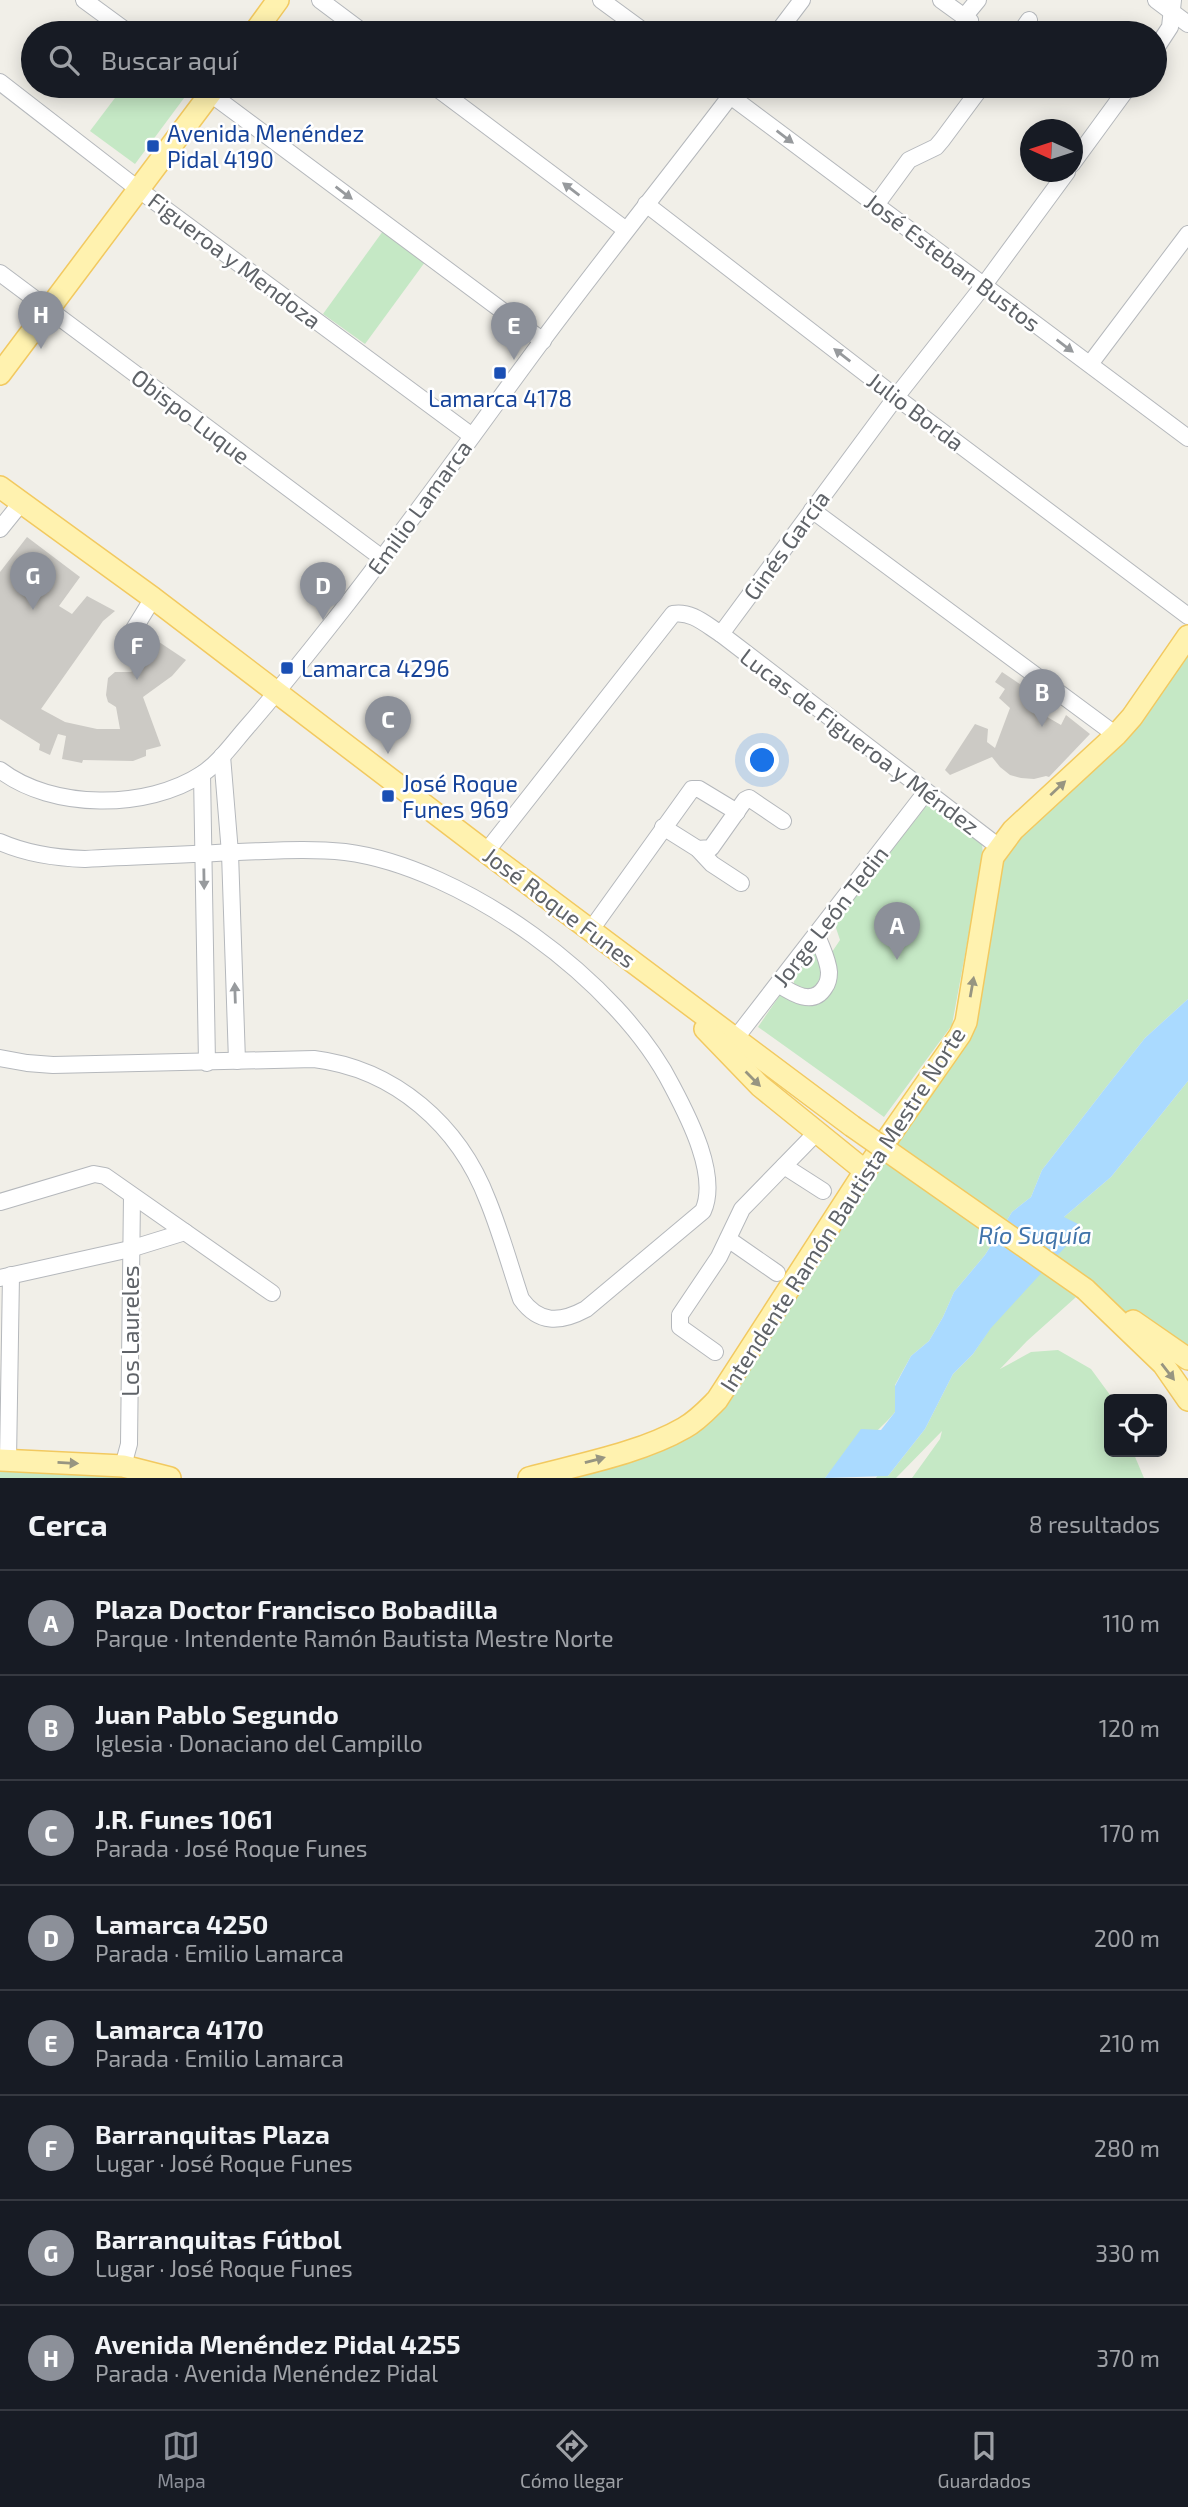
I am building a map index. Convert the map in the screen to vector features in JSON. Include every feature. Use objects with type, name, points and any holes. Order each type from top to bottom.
[{"type":"main road","points":[[263,21],[278,0]]},
{"type":"main road","points":[[0,374],[138,189],[202,98]]},
{"type":"main road","name":"José Roque Funes","points":[[0,487],[153,598],[852,1126],[1084,1289]]},
{"type":"main road","name":"Intendente Ramón Bautista Mestre Norte","points":[[529,1478],[621,1453],[673,1434],[701,1417],[717,1400],[865,1171],[960,1035],[966,1023],[993,857],[1013,830],[1116,735],[1188,636]]},
{"type":"main road","points":[[654,977],[760,1086],[865,1171]]},
{"type":"main road","points":[[1084,1289],[1188,1359]]},
{"type":"main road","points":[[1084,1289],[1163,1364],[1188,1400]]},
{"type":"main road","points":[[4,1460],[123,1466],[170,1478]]},
{"type":"street","points":[[85,0],[113,21]]},
{"type":"street","points":[[320,0],[348,21]]},
{"type":"street","points":[[786,21],[802,0]]},
{"type":"street","points":[[941,0],[961,21]]},
{"type":"street","points":[[967,21],[978,0]]},
{"type":"street","points":[[1156,0],[1172,5],[1188,24]]},
{"type":"street","points":[[611,3],[632,21]]},
{"type":"street","points":[[1167,32],[1172,5]]},
{"type":"street","name":"Figueroa y Mendoza","points":[[0,82],[138,189],[472,436]]},
{"type":"street","points":[[222,98],[543,341]]},
{"type":"street","points":[[450,98],[625,230]]},
{"type":"street","name":"Emilio Lamarca","points":[[0,769],[18,781],[40,790],[85,800],[107,801],[154,793],[178,785],[202,774],[222,756],[277,694],[382,558],[646,204],[722,98]]},
{"type":"street","name":"José Esteban Bustos","points":[[739,98],[876,205],[1188,438]]},
{"type":"street","points":[[876,205],[909,160],[936,147],[973,98]]},
{"type":"street","points":[[1083,150],[1120,98]]},
{"type":"street","name":"Ginés García","points":[[720,634],[1060,182]]},
{"type":"street","name":"Julio Borda","points":[[646,204],[896,397],[1188,616]]},
{"type":"street","points":[[1090,364],[1188,234]]},
{"type":"street","name":"Obispo Luque","points":[[0,273],[382,558]]},
{"type":"street","points":[[0,529],[21,503]]},
{"type":"street","points":[[812,510],[1116,735]]},
{"type":"street","points":[[131,634],[153,598]]},
{"type":"street","points":[[486,852],[673,614],[687,613],[720,634]]},
{"type":"street","name":"Lucas de Figueroa y Méndez","points":[[720,634],[999,848]]},
{"type":"street","points":[[222,756],[230,853],[237,1062]]},
{"type":"street","points":[[202,774],[207,1063]]},
{"type":"street","points":[[590,930],[692,789],[699,789],[737,812]]},
{"type":"street","name":"Jorge León Tedin","points":[[735,1039],[926,792]]},
{"type":"street","points":[[698,849],[711,848],[748,798],[783,821]]},
{"type":"street","points":[[663,827],[698,849],[712,864],[741,884]]},
{"type":"street","points":[[0,842],[57,858],[85,859],[317,849],[377,858],[430,876],[459,890],[507,918],[546,946],[600,992],[650,1047],[688,1117],[709,1186],[708,1201],[703,1211],[586,1309],[565,1319],[539,1315],[530,1311],[521,1299],[488,1200],[477,1177],[438,1121],[414,1100],[372,1073],[335,1061],[314,1059],[53,1065],[0,1058]]},
{"type":"street","points":[[778,984],[800,997],[815,997],[820,993],[828,980],[829,972],[817,935]]},
{"type":"street","points":[[715,1352],[680,1327],[680,1315],[719,1257],[742,1209],[817,1132]]},
{"type":"street","points":[[784,1166],[823,1191]]},
{"type":"street","points":[[0,1202],[94,1174],[104,1176],[272,1293]]},
{"type":"street","name":"Los Laureles","points":[[123,1466],[129,1444],[132,1196]]},
{"type":"street","points":[[4,1460],[5,1277],[130,1249],[185,1232]]},
{"type":"street","points":[[728,1240],[777,1273]]},
{"type":"green space","points":[[115,98],[184,98],[135,164],[90,131]]},
{"type":"green space","points":[[383,231],[425,262],[365,344],[323,314]]},
{"type":"green space","points":[[1188,636],[1188,999],[1145,1038],[1042,1170],[1031,1197],[1012,1212],[985,1255],[954,1292],[929,1341],[911,1356],[895,1385],[895,1412],[825,1478],[529,1478],[687,1427],[960,1035],[993,857],[1116,735]]},
{"type":"green space","points":[[928,804],[982,843],[983,857],[952,1025],[884,1117],[758,1027],[782,992],[800,1004],[812,1003],[830,955],[840,940],[834,922]]},
{"type":"green space","points":[[814,952],[821,973],[818,983],[810,991],[794,987],[794,978]]},
{"type":"green space","points":[[1188,1081],[1188,1359],[1085,1289],[1000,1369],[1031,1352],[1058,1350],[1091,1369],[1109,1394],[1104,1394],[1104,1457],[1135,1457],[1144,1478],[912,1478],[940,1439],[942,1431],[896,1478],[876,1478],[878,1475],[888,1476],[925,1429],[953,1374],[973,1354],[1064,1217],[1111,1177]]},
{"type":"green space","points":[[0,1463],[170,1478],[0,1478]]},
{"type":"water","name":"Río Suquía","points":[[1188,999],[1188,1081],[1111,1177],[1064,1217],[1080,1225],[1068,1244],[953,1374],[925,1429],[888,1476],[825,1478],[861,1429],[881,1430],[895,1412],[895,1386],[911,1356],[929,1341],[954,1292],[985,1255],[1012,1212],[1031,1197],[1042,1170],[1145,1038]]},
{"type":"building","points":[[27,537],[80,577],[59,606],[72,614],[87,596],[115,611],[103,621],[41,709],[65,722],[97,729],[120,729],[116,707],[108,702],[106,695],[108,678],[115,672],[131,672],[152,655],[159,642],[186,660],[172,676],[143,697],[161,746],[146,750],[146,756],[133,761],[83,760],[82,763],[62,759],[66,736],[58,734],[50,755],[39,750],[40,744],[0,719],[0,572]]},
{"type":"building","points":[[1002,672],[1045,701],[1042,714],[1061,725],[1066,715],[1090,734],[1049,777],[1034,779],[1010,775],[992,757],[950,775],[945,770],[975,724],[988,729],[987,742],[995,748],[1010,708],[999,698],[1005,689],[995,682]]},
{"type":"place","name":"Avenida Menéndez Pidal 4190","points":[[153,146]]},
{"type":"place","name":"Avenida Menéndez Pidal 4255","points":[[41,349]]},
{"type":"place","name":"Lamarca 4170","points":[[514,360]]},
{"type":"place","name":"Lamarca 4178","points":[[500,373]]},
{"type":"place","name":"Barranquitas Fútbol","points":[[33,610]]},
{"type":"place","name":"Lamarca 4250","points":[[323,620]]},
{"type":"place","name":"Lamarca 4296","points":[[287,668]]},
{"type":"place","name":"Barranquitas Plaza","points":[[137,680]]},
{"type":"place","name":"Juan Pablo Segundo","points":[[1042,727]]},
{"type":"place","name":"J.R. Funes 1061","points":[[388,754]]},
{"type":"place","name":"José Roque Funes 969","points":[[388,796]]},
{"type":"place","name":"Plaza Doctor Francisco Bobadilla","points":[[897,960]]}]
